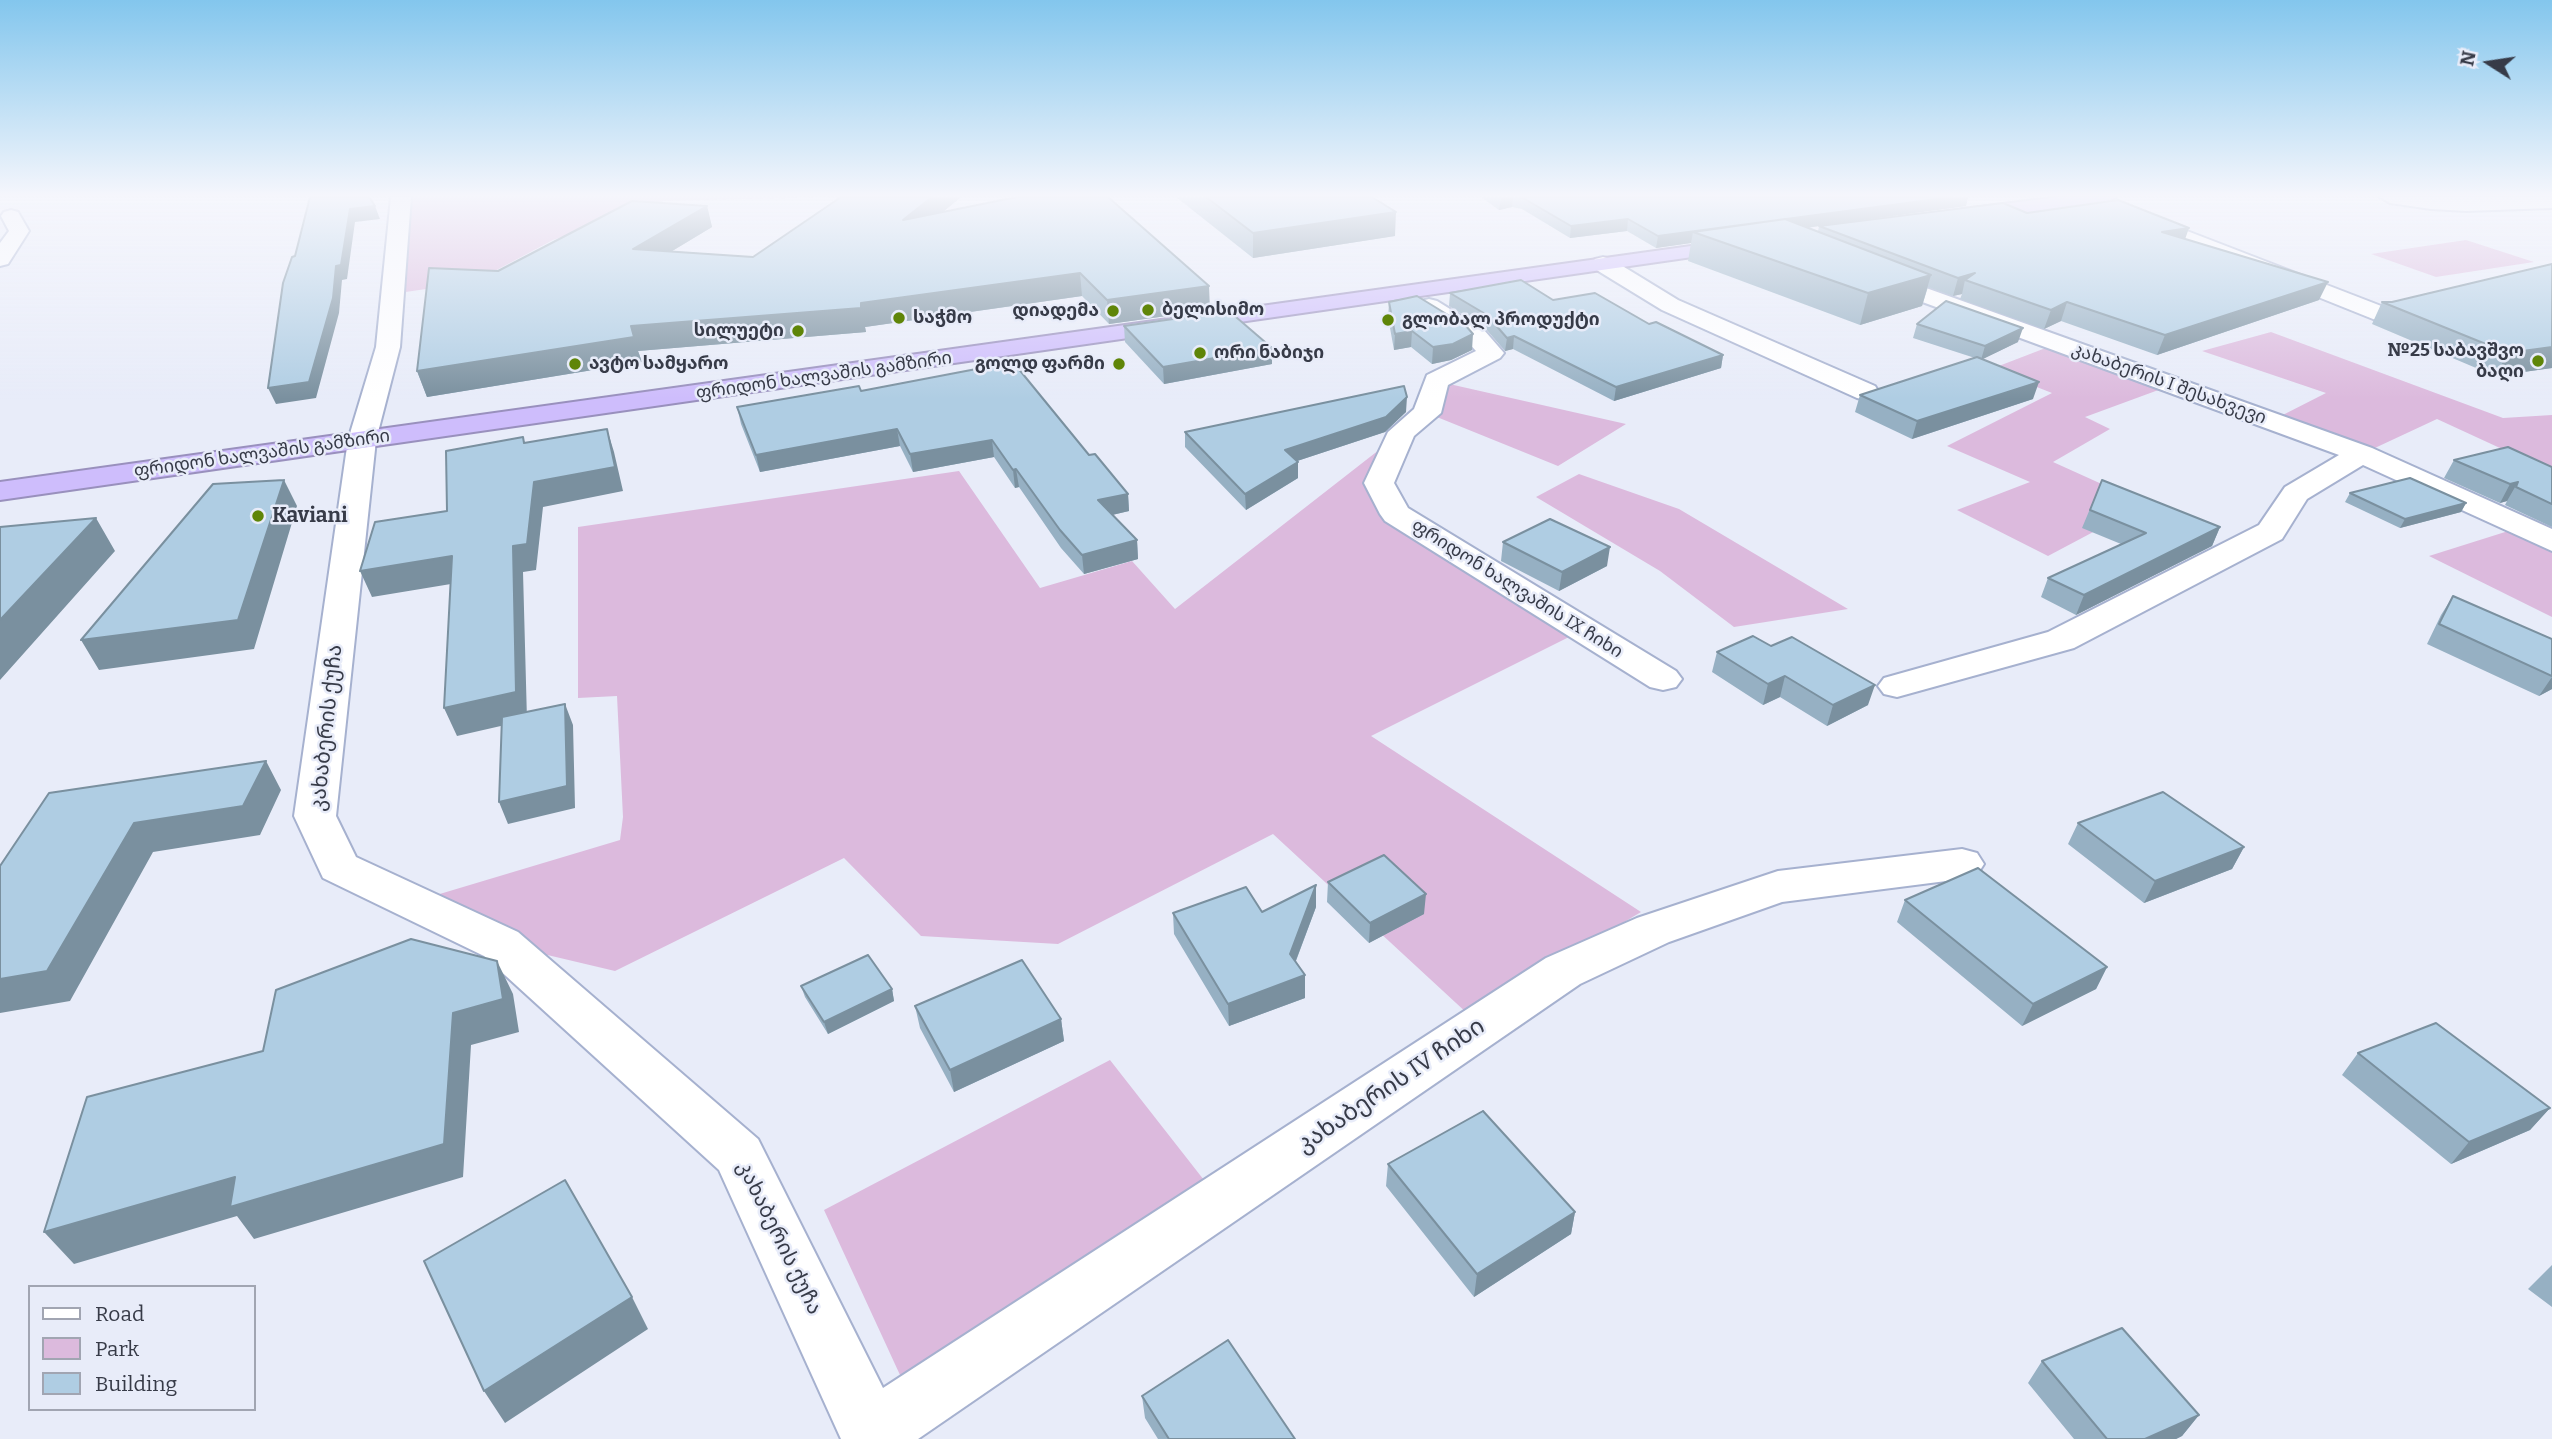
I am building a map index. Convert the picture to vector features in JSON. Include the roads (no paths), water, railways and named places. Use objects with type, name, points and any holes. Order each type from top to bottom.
[{"type":"highway","name":"ფრიდონ ხალვაშის გამზირი","points":[[0,491],[1602,264]]},
{"type":"street","name":"კახაბერის ქუჩა","points":[[395,264],[388,347],[362,440],[315,816],[339,867],[501,944],[739,1155],[873,1436]]},
{"type":"street","points":[[1603,264],[1670,305],[1866,392]]},
{"type":"street","points":[[2259,264],[2381,314]]},
{"type":"street","name":"კახაბერის I შესახვევი","points":[[1857,269],[1958,309],[2362,454],[2552,541]]},
{"type":"street","name":"ფრიდონ ხალვაშის IX ჩიხი","points":[[1406,292],[1475,335],[1491,353],[1436,381],[1427,414],[1402,432],[1379,483],[1396,514],[1663,679]]},
{"type":"street","points":[[1897,686],[2061,640],[2271,532],[2296,493],[2362,454]]},
{"type":"street","name":"კახაბერის IV ჩიხი","points":[[873,1436],[1563,971],[1653,930],[1779,887],[1962,864]]},
{"type":"place","name":"ბელისიმო","points":[[1148,310]]},
{"type":"place","name":"დიადემა","points":[[1113,311]]},
{"type":"place","name":"საჭმო","points":[[899,318]]},
{"type":"place","name":"გლობალ პროდუქტი","points":[[1388,320]]},
{"type":"place","name":"სილუეტი","points":[[798,331]]},
{"type":"place","name":"ორი ნაბიჯი","points":[[1200,353]]},
{"type":"place","name":"№25 საბავშვო ბაღი","points":[[2538,361]]},
{"type":"place","name":"ავტო სამყარო","points":[[575,364]]},
{"type":"place","name":"გოლდ ფარმი","points":[[1119,364]]},
{"type":"place","name":"Kaviani","points":[[258,516]]}]
